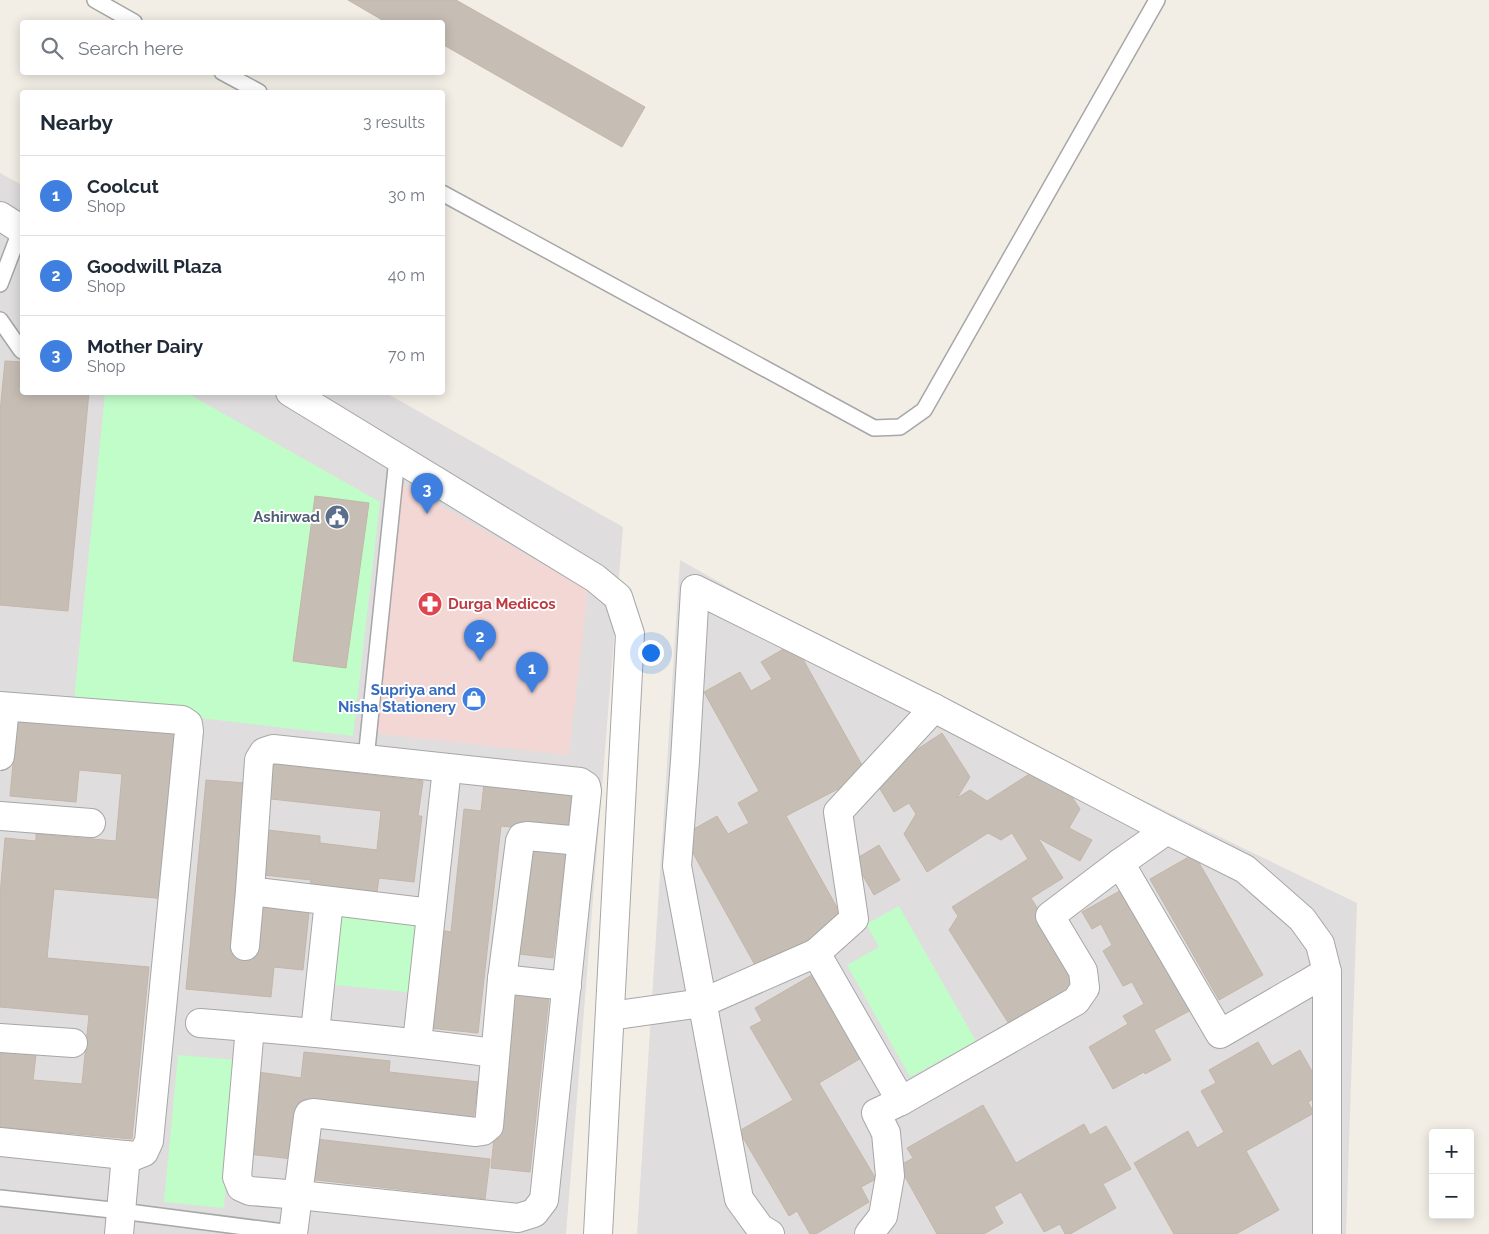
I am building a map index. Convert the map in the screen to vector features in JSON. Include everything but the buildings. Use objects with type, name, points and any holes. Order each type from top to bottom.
[{"type":"street","points":[[295,395],[595,578],[618,597],[630,634],[598,1234]]},
{"type":"street","points":[[770,1234],[760,1228],[739,1198],[677,866],[695,589],[934,708],[1245,869],[1302,919],[1320,944],[1327,972],[1327,1234]]},
{"type":"street","points":[[0,756],[3,707],[182,720],[188,724],[190,731],[149,1141],[144,1152],[134,1156],[0,1142]]},
{"type":"street","points":[[610,1016],[702,1003],[816,953],[854,920],[838,812],[934,708]]},
{"type":"street","points":[[245,946],[259,760],[264,752],[273,749],[580,782],[586,786],[582,841],[544,1200],[534,1213],[518,1218],[250,1191],[241,1187],[237,1176],[250,1027]]},
{"type":"street","points":[[417,1043],[446,768]]},
{"type":"street","points":[[0,816],[91,823]]},
{"type":"street","points":[[869,1234],[883,1216],[890,1176],[886,1133],[876,1113],[901,1101],[1076,1001],[1084,988],[1083,971],[1050,916],[1167,830]]},
{"type":"street","points":[[293,1234],[309,1114],[313,1112],[476,1132],[483,1131],[488,1126],[502,979],[520,841],[526,836],[582,841]]},
{"type":"street","points":[[1120,863],[1220,1034],[1327,972]]},
{"type":"street","points":[[250,891],[431,913]]},
{"type":"street","points":[[315,1032],[329,900]]},
{"type":"street","points":[[816,953],[901,1101]]},
{"type":"street","points":[[502,979],[566,986]]},
{"type":"street","points":[[200,1023],[315,1032],[494,1053]]},
{"type":"street","points":[[0,1038],[73,1043]]},
{"type":"street","points":[[120,1223],[126,1155]]},
{"type":"lane","points":[[95,0],[130,20]]},
{"type":"lane","points":[[445,195],[874,428],[900,427],[924,410],[1157,0]]},
{"type":"lane","points":[[228,75],[255,90]]},
{"type":"lane","points":[[0,284],[14,225]]},
{"type":"lane","points":[[0,320],[20,349]]},
{"type":"lane","points":[[366,759],[397,458]]},
{"type":"lane","points":[[0,1198],[120,1223],[300,1234]]},
{"type":"shaded area","points":[[0,173],[20,184],[20,395],[390,395],[623,527],[566,1234],[0,1234]]},
{"type":"shaded area","points":[[401,483],[588,590],[569,755],[372,733]]},
{"type":"shaded area","points":[[680,560],[885,676],[1357,903],[1346,1234],[637,1234]]},
{"type":"green space","points":[[105,395],[191,395],[380,502],[353,736],[200,718],[74,700]]},
{"type":"green space","points":[[899,906],[976,1041],[910,1077],[847,965],[879,947],[866,924]]},
{"type":"green space","points":[[343,908],[427,917],[418,993],[335,985]]},
{"type":"green space","points":[[178,1055],[237,1060],[224,1208],[164,1202]]},
{"type":"place","name":"Mother Dairy","points":[[427,514]]},
{"type":"place","name":"Ashirwad","points":[[337,517]]},
{"type":"place","name":"Durga Medicos","points":[[430,604]]},
{"type":"place","name":"Goodwill Plaza","points":[[480,661]]},
{"type":"place","name":"Coolcut","points":[[532,693]]},
{"type":"place","name":"Supriya and Nisha Stationery","points":[[474,699]]}]
